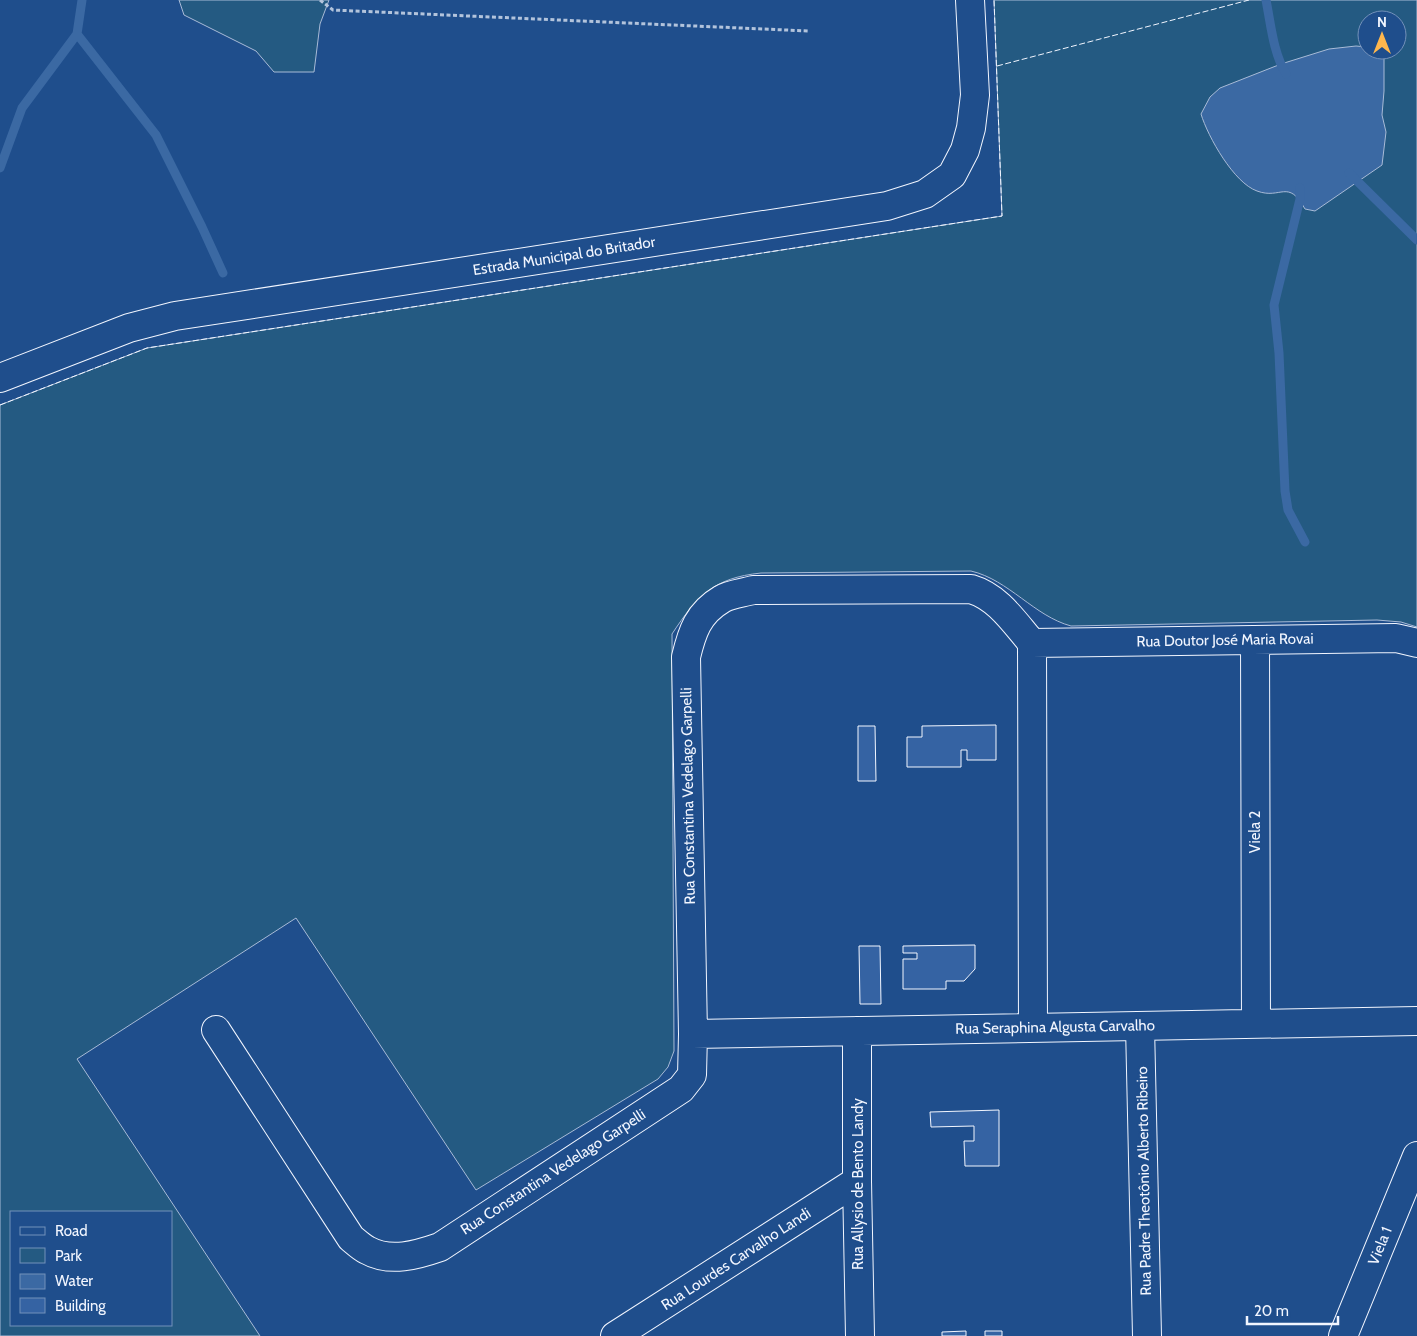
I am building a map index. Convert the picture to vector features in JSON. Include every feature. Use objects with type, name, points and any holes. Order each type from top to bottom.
[{"type":"street","name":"Estrada Municipal do Britador","points":[[0,378],[129,328],[175,316],[888,206],[925,194],[952,176],[965,150],[971,128],[975,95],[970,0]]},
{"type":"street","name":"Rua Constantina Vedelago Garpelli","points":[[216,1030],[352,1238],[368,1251],[391,1257],[416,1255],[440,1246],[681,1088],[692,1075],[693,1034],[686,657],[692,631],[704,613],[723,598],[752,590],[971,588],[984,593],[994,600],[1032,643]]},
{"type":"street","name":"Rua Doutor José Maria Rovai","points":[[1032,643],[1396,638],[1417,643]]},
{"type":"street","name":"Viela 2","points":[[1255,640],[1256,1024]]},
{"type":"street","points":[[1032,643],[1033,1028]]},
{"type":"street","name":"Rua Seraphina Algusta Carvalho","points":[[693,1034],[1417,1021]]},
{"type":"street","name":"Rua Padre Theotônio Alberto Ribeiro","points":[[1140,1026],[1147,1336]]},
{"type":"street","name":"Rua Allysio de Bento Landy","points":[[857,1031],[860,1336]]},
{"type":"street","name":"Viela 1","points":[[1343,1336],[1417,1156]]},
{"type":"street","name":"Rua Lourdes Carvalho Landi","points":[[615,1336],[857,1182]]},
{"type":"path","points":[[320,0],[333,10],[808,31]]},
{"type":"green space","points":[[179,0],[329,0],[320,24],[314,72],[274,72],[256,51],[184,15]]},
{"type":"green space","points":[[994,0],[1417,0],[1417,627],[1401,622],[1377,620],[1071,626],[1033,607],[997,582],[971,571],[761,573],[744,575],[718,584],[698,599],[672,634],[674,1051],[668,1067],[658,1079],[476,1190],[296,918],[77,1059],[260,1336],[0,1336],[0,405],[147,348],[1002,216]]},
{"type":"water","points":[[1357,46],[1357,60],[1384,60],[1382,115],[1386,132],[1382,165],[1315,211],[1305,209],[1294,194],[1289,192],[1265,193],[1248,186],[1223,158],[1209,135],[1201,114],[1210,97],[1220,88],[1281,64],[1329,49]]},
{"type":"building","points":[[996,725],[996,760],[967,760],[967,750],[961,750],[961,767],[907,767],[907,737],[922,737],[922,726]]},
{"type":"building","points":[[858,726],[875,726],[876,781],[858,781]]},
{"type":"building","points":[[975,945],[975,969],[964,981],[946,981],[946,989],[903,989],[903,959],[917,959],[917,953],[903,953],[903,946]]},
{"type":"building","points":[[859,946],[880,946],[881,1004],[860,1004]]},
{"type":"building","points":[[999,1110],[999,1166],[965,1166],[964,1141],[974,1141],[974,1126],[931,1127],[930,1112]]},
{"type":"building","points":[[966,1331],[966,1336],[942,1336],[942,1332]]},
{"type":"building","points":[[985,1331],[1002,1331],[1002,1336],[985,1336]]},
{"type":"waterway","points":[[0,168],[22,108],[77,34],[82,0]]},
{"type":"waterway","points":[[1266,0],[1275,48],[1286,74]]},
{"type":"waterway","points":[[77,34],[156,135],[223,273]]},
{"type":"waterway","points":[[1349,173],[1417,240]]},
{"type":"waterway","points":[[1300,188],[1300,199],[1274,305],[1279,353],[1285,491],[1288,510],[1305,542]]},
{"type":"fence","points":[[0,405],[147,348],[1002,216],[994,0]]},
{"type":"fence","points":[[997,66],[1249,0]]}]
